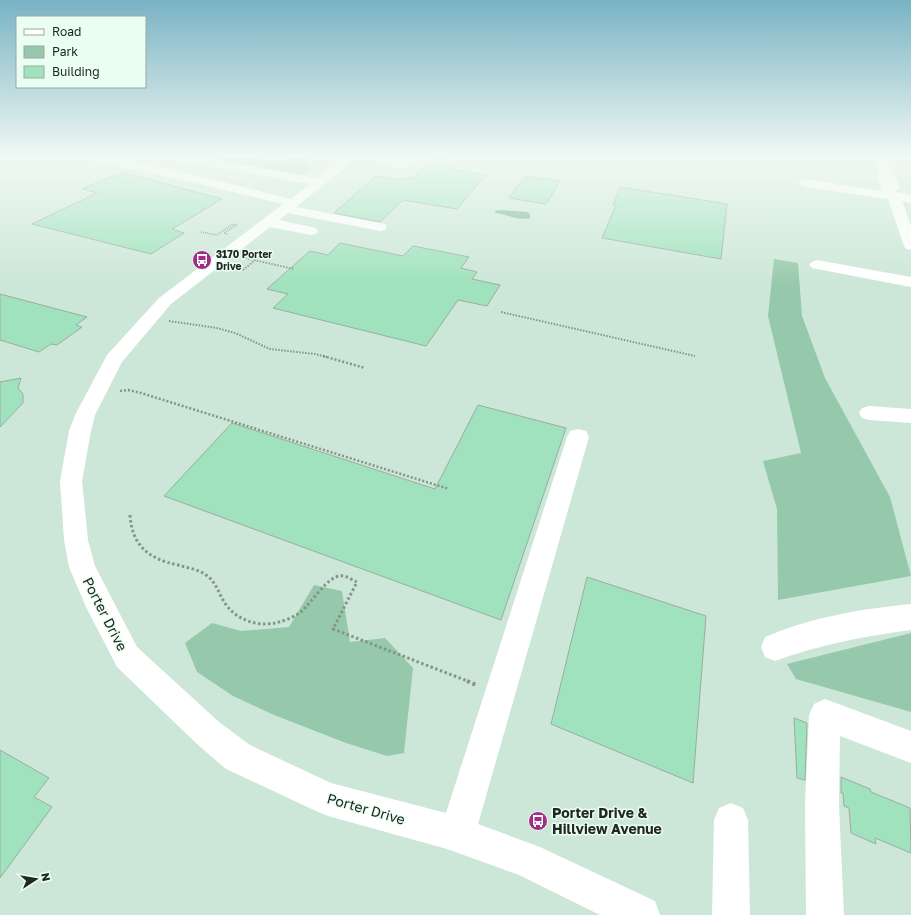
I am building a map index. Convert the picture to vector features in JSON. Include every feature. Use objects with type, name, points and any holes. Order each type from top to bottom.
[{"type":"street","points":[[236,200],[277,222],[311,231]]},
{"type":"street","name":"Porter Drive","points":[[301,200],[277,222],[160,305],[114,359],[99,386],[85,415],[80,431],[71,481],[76,540],[82,567],[96,598],[128,657],[208,733],[238,757],[328,799],[457,835],[541,866],[641,915]]},
{"type":"street","points":[[893,200],[911,246]]},
{"type":"street","points":[[277,222],[380,227]]},
{"type":"street","points":[[817,266],[911,282]]},
{"type":"street","points":[[869,413],[911,416]]},
{"type":"street","points":[[457,835],[578,437]]},
{"type":"street","points":[[775,647],[820,633],[879,620],[911,617]]},
{"type":"street","points":[[825,915],[822,804],[825,715],[911,747]]},
{"type":"street","points":[[731,820],[731,915]]},
{"type":"path","points":[[243,270],[255,260],[277,222]]},
{"type":"path","points":[[201,232],[217,235],[233,224],[236,225],[224,233],[232,235]]},
{"type":"path","points":[[243,258],[294,270]]},
{"type":"path","points":[[501,312],[695,356]]},
{"type":"path","points":[[165,321],[217,328],[235,333],[270,349],[315,354],[365,368]]},
{"type":"path","points":[[120,391],[128,390],[141,393],[449,489]]},
{"type":"path","points":[[130,514],[132,534],[141,548],[160,560],[198,570],[206,574],[213,580],[227,606],[247,622],[262,625],[276,623],[292,616],[302,611],[316,599],[327,584],[337,577],[344,576],[358,582],[333,630],[482,687]]},
{"type":"shaded area","points":[[0,200],[911,200],[911,915],[0,915]]},
{"type":"shaded area","points":[[494,211],[528,212],[530,218],[518,218],[496,213]]},
{"type":"green space","points":[[774,259],[798,263],[802,316],[825,378],[890,497],[911,576],[778,600],[777,509],[763,461],[801,453],[768,316]]},
{"type":"green space","points":[[314,585],[342,591],[350,642],[385,638],[413,668],[404,753],[387,756],[346,743],[274,715],[233,696],[197,672],[185,643],[212,623],[241,631],[289,627]]},
{"type":"green space","points":[[911,633],[911,712],[796,679],[787,664]]},
{"type":"building","points":[[83,200],[221,200],[172,229],[184,233],[151,254],[32,224]]},
{"type":"building","points":[[349,200],[465,200],[457,209],[403,200],[380,222],[334,213]]},
{"type":"building","points":[[519,200],[549,200],[546,204]]},
{"type":"building","points":[[615,200],[700,200],[727,204],[721,259],[602,238],[616,205],[613,205]]},
{"type":"building","points":[[340,243],[403,256],[413,246],[469,257],[461,268],[477,272],[472,279],[500,285],[487,306],[458,300],[426,346],[273,308],[288,294],[267,289],[310,251],[328,255]]},
{"type":"building","points":[[0,294],[87,317],[76,325],[82,327],[57,345],[51,344],[39,352],[0,340]]},
{"type":"building","points":[[21,378],[18,388],[23,394],[23,403],[0,427],[0,382]]},
{"type":"building","points":[[478,405],[566,428],[501,620],[164,496],[232,423],[435,489]]},
{"type":"building","points":[[587,577],[706,616],[693,783],[551,724]]},
{"type":"building","points":[[794,718],[807,723],[805,780],[797,778]]},
{"type":"building","points":[[0,750],[49,778],[34,797],[52,807],[0,878]]},
{"type":"building","points":[[841,777],[870,789],[871,792],[910,808],[911,853],[875,838],[876,844],[851,833],[849,808],[844,806],[843,793],[841,793]]},
{"type":"place","name":"3170 Porter Drive","points":[[202,260]]},
{"type":"place","name":"Porter Drive & Hillview Avenue","points":[[538,821]]}]
